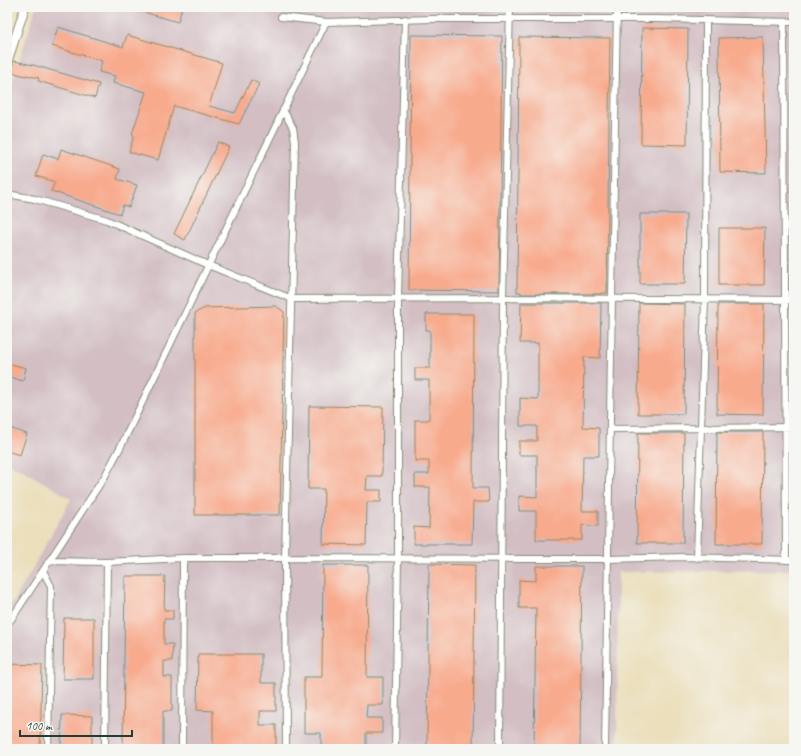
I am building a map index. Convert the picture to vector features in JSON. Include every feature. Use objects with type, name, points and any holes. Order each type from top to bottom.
[{"type":"street","points":[[7,63],[24,7]]},
{"type":"street","points":[[500,749],[503,298],[510,7]]},
{"type":"street","points":[[605,749],[617,7]]},
{"type":"street","points":[[281,17],[326,22],[405,19],[617,19],[794,22]]},
{"type":"street","points":[[395,749],[398,558],[398,298],[405,19]]},
{"type":"street","points":[[697,558],[705,300],[706,21]]},
{"type":"street","points":[[7,624],[105,476],[326,22]]},
{"type":"street","points":[[784,22],[786,560]]},
{"type":"street","points":[[284,110],[293,128],[295,142],[285,558],[286,749]]},
{"type":"street","points":[[7,194],[35,199],[107,220],[208,265],[292,299],[503,298],[794,300]]},
{"type":"street","points":[[610,429],[794,427]]},
{"type":"street","points":[[49,561],[107,562],[183,558],[607,560],[697,558],[794,560]]},
{"type":"street","points":[[182,749],[183,558]]},
{"type":"street","points":[[105,749],[107,562]]},
{"type":"street","points":[[43,571],[51,586],[48,749]]},
{"type":"shaded area","points":[[36,7],[794,7],[794,570],[618,572],[617,749],[7,749],[7,609],[15,600],[71,499],[26,472],[7,463],[7,99]]},
{"type":"building","points":[[134,7],[182,7],[178,22],[133,9]]},
{"type":"building","points":[[58,27],[123,47],[127,35],[222,63],[209,106],[235,113],[251,80],[259,84],[239,124],[174,106],[158,160],[129,152],[134,135],[132,134],[146,92],[113,83],[115,76],[99,72],[102,61],[52,46]]},
{"type":"building","points":[[642,28],[688,29],[687,145],[641,144]]},
{"type":"building","points":[[411,35],[502,36],[499,291],[409,290]]},
{"type":"building","points":[[519,37],[610,38],[607,293],[521,294],[521,292],[517,292]]},
{"type":"building","points":[[763,37],[766,173],[720,172],[719,38]]},
{"type":"building","points":[[14,61],[99,84],[95,98],[38,81],[39,78],[10,72]]},
{"type":"building","points":[[218,142],[229,147],[185,240],[174,234]]},
{"type":"building","points":[[61,149],[120,169],[117,179],[137,185],[129,207],[123,205],[120,214],[51,191],[55,182],[36,176],[43,154],[58,159]]},
{"type":"building","points":[[640,214],[686,214],[685,284],[640,284]]},
{"type":"building","points":[[719,228],[765,228],[764,285],[719,285]]},
{"type":"building","points":[[521,303],[601,303],[600,358],[584,357],[583,427],[599,428],[599,456],[583,456],[582,511],[598,511],[598,526],[582,525],[582,540],[536,540],[536,511],[519,511],[519,496],[537,497],[537,455],[519,455],[519,441],[537,441],[537,426],[520,426],[520,398],[538,399],[538,343],[520,343]]},
{"type":"building","points":[[639,303],[685,304],[684,414],[638,414]]},
{"type":"building","points":[[718,304],[764,304],[763,415],[717,414]]},
{"type":"building","points":[[276,306],[284,312],[280,515],[195,515],[195,313],[205,308]]},
{"type":"building","points":[[426,314],[474,314],[473,488],[488,488],[489,502],[473,502],[472,544],[414,544],[414,527],[429,528],[430,487],[415,487],[415,474],[429,474],[429,461],[415,461],[415,420],[429,420],[429,380],[415,380],[415,368],[430,368],[430,330],[426,330]]},
{"type":"building","points":[[7,363],[26,368],[23,381],[7,376]]},
{"type":"building","points":[[309,406],[383,407],[382,476],[367,476],[366,490],[381,490],[381,502],[367,502],[366,545],[323,544],[324,489],[308,489]]},
{"type":"building","points":[[7,427],[27,434],[20,455],[7,451]]},
{"type":"building","points":[[717,432],[763,432],[762,544],[716,544]]},
{"type":"building","points":[[638,433],[684,433],[683,543],[637,543]]},
{"type":"building","points":[[429,564],[475,565],[473,749],[427,749]]},
{"type":"building","points":[[323,565],[368,565],[367,677],[383,677],[383,705],[367,705],[366,718],[382,718],[382,733],[366,733],[366,749],[321,749],[321,733],[304,733],[304,677],[322,677]]},
{"type":"building","points":[[536,566],[582,566],[580,749],[534,749],[536,608],[519,608],[519,580],[536,581]]},
{"type":"building","points":[[125,576],[165,576],[164,610],[173,610],[173,619],[164,619],[164,644],[173,644],[172,661],[164,661],[164,677],[172,677],[172,711],[163,711],[163,749],[123,749]]},
{"type":"building","points":[[64,618],[94,618],[94,679],[63,679]]},
{"type":"building","points":[[198,654],[261,654],[261,683],[276,683],[276,711],[260,711],[260,725],[276,725],[276,749],[213,749],[213,711],[197,710]]},
{"type":"building","points":[[7,664],[42,665],[40,749],[7,749]]},
{"type":"building","points":[[62,715],[92,716],[92,749],[61,749]]}]
